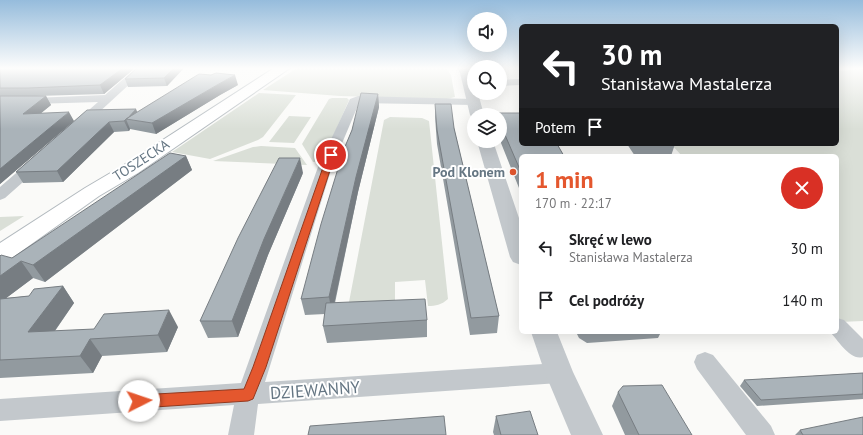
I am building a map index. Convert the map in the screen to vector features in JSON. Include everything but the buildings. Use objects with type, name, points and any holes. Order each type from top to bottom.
[{"type":"main road","name":"TOSZECKA","points":[[0,254],[92,192],[131,169],[252,88]]},
{"type":"street","points":[[71,132],[119,88]]},
{"type":"street","points":[[0,100],[108,98]]},
{"type":"street","points":[[241,435],[248,394],[259,367],[326,167],[354,101],[358,99],[473,102],[475,108]]},
{"type":"street","points":[[487,148],[519,251]]},
{"type":"street","points":[[0,195],[42,158]]},
{"type":"street","points":[[839,328],[859,349]]},
{"type":"street","points":[[545,334],[559,373],[587,435]]},
{"type":"street","points":[[704,362],[762,435]]},
{"type":"street","name":"DZIEWANNY","points":[[0,410],[559,373]]},
{"type":"shaded area","points":[[266,88],[453,88],[455,97],[447,99],[340,96],[263,90]]},
{"type":"shaded area","points":[[839,88],[863,88],[863,321],[839,321],[839,154],[680,154],[673,146],[839,146]]},
{"type":"shaded area","points":[[259,93],[296,95],[263,137],[210,159],[172,152]]},
{"type":"shaded area","points":[[347,98],[349,100],[322,162],[313,162],[302,144],[329,99]]},
{"type":"shaded area","points":[[289,116],[311,117],[294,143],[269,142]]},
{"type":"shaded area","points":[[390,117],[422,118],[429,121],[448,299],[443,303],[436,305],[428,306],[425,280],[395,282],[395,308],[349,302],[384,120]]},
{"type":"shaded area","points":[[253,147],[295,148],[307,165],[213,161]]},
{"type":"shaded area","points":[[24,216],[0,231],[0,217]]},
{"type":"place","name":"Pod Klonem","points":[[513,172]]},
{"type":"route","points":[[139,401],[248,394],[259,367],[331,155]]}]
